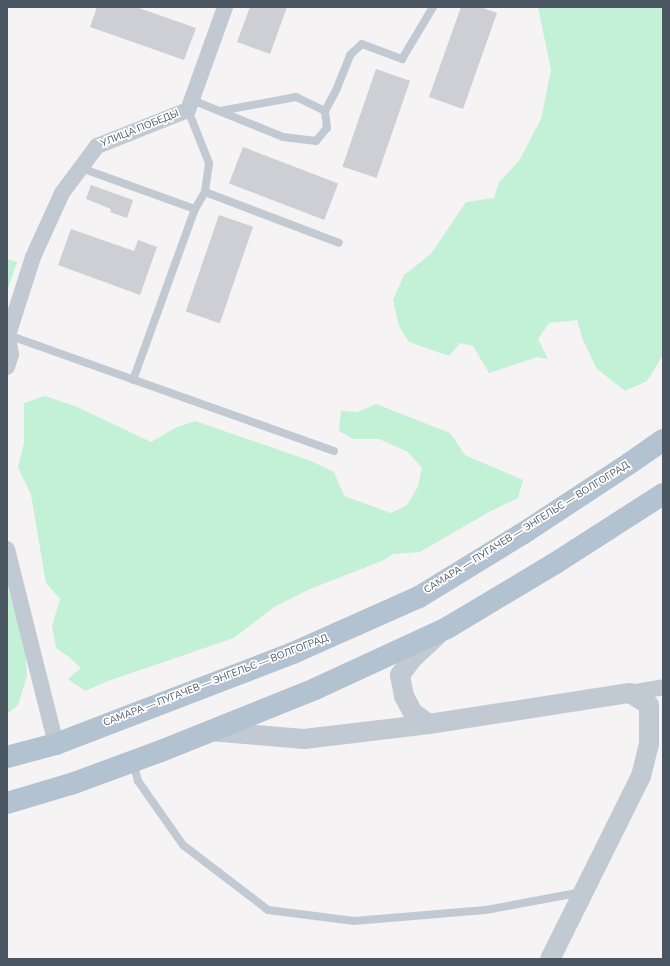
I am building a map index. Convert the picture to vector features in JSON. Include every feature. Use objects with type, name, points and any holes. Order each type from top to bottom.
[{"type":"main road","name":"САМАРА — ПУГАЧЕВ — ЭНГЕЛЬС — ВОЛГОГРАД","points":[[7,757],[56,744],[293,653],[419,596],[522,534],[663,440]]},
{"type":"main road","points":[[7,803],[74,783],[132,762],[315,689],[447,628],[554,564],[663,494]]},
{"type":"street","points":[[190,105],[225,7]]},
{"type":"street","name":"УЛИЦА ПОБЕДЫ","points":[[8,335],[33,257],[62,193],[96,146],[190,105]]},
{"type":"street","points":[[7,367],[11,355],[8,335]]},
{"type":"street","points":[[7,549],[56,744]]},
{"type":"street","points":[[429,724],[413,713],[404,696],[400,675],[413,658],[447,628]]},
{"type":"street","points":[[210,730],[304,739],[429,724],[630,693],[663,686]]},
{"type":"street","points":[[550,959],[641,776],[649,744],[649,705],[630,693]]},
{"type":"lane","points":[[133,380],[195,209],[205,192],[209,163],[190,105],[220,111],[283,137],[316,141],[327,128],[325,111],[337,88],[350,55],[362,44],[402,59],[433,7]]},
{"type":"lane","points":[[220,111],[296,97],[325,111]]},
{"type":"lane","points":[[80,168],[195,209]]},
{"type":"lane","points":[[205,192],[339,244]]},
{"type":"lane","points":[[8,335],[334,451]]},
{"type":"lane","points":[[132,762],[138,781],[183,845],[268,910],[354,921],[486,910],[582,892]]},
{"type":"green space","points":[[538,7],[663,7],[663,355],[647,381],[625,391],[597,369],[583,340],[577,320],[549,323],[538,339],[548,359],[537,357],[489,373],[473,346],[460,343],[449,356],[409,342],[399,326],[393,300],[404,275],[431,254],[466,202],[494,198],[499,182],[519,161],[541,119],[551,70]]},
{"type":"green space","points":[[7,259],[17,262],[7,292]]},
{"type":"green space","points":[[45,396],[75,406],[151,442],[175,428],[195,421],[311,461],[334,472],[344,496],[391,513],[407,505],[418,486],[422,468],[408,452],[379,439],[353,439],[339,431],[341,411],[357,412],[376,404],[450,433],[465,455],[523,480],[518,498],[489,512],[420,552],[393,554],[382,561],[310,589],[274,607],[234,638],[108,681],[85,691],[68,679],[81,668],[56,648],[52,626],[60,599],[46,583],[31,495],[18,467],[24,443],[24,403]]},
{"type":"green space","points":[[7,586],[25,646],[27,676],[18,705],[7,714]]},
{"type":"building","points":[[97,7],[136,7],[196,28],[184,60],[90,27]]},
{"type":"building","points":[[250,7],[287,7],[270,54],[237,42]]},
{"type":"building","points":[[461,7],[480,7],[497,13],[463,109],[429,97]]},
{"type":"building","points":[[376,69],[410,81],[377,178],[342,166]]},
{"type":"building","points":[[243,147],[338,184],[324,220],[229,183]]},
{"type":"building","points":[[91,185],[133,200],[127,218],[110,212],[111,209],[86,199]]},
{"type":"building","points":[[219,215],[253,227],[220,323],[186,311]]},
{"type":"building","points":[[71,229],[134,251],[138,240],[157,247],[140,295],[58,265]]}]
